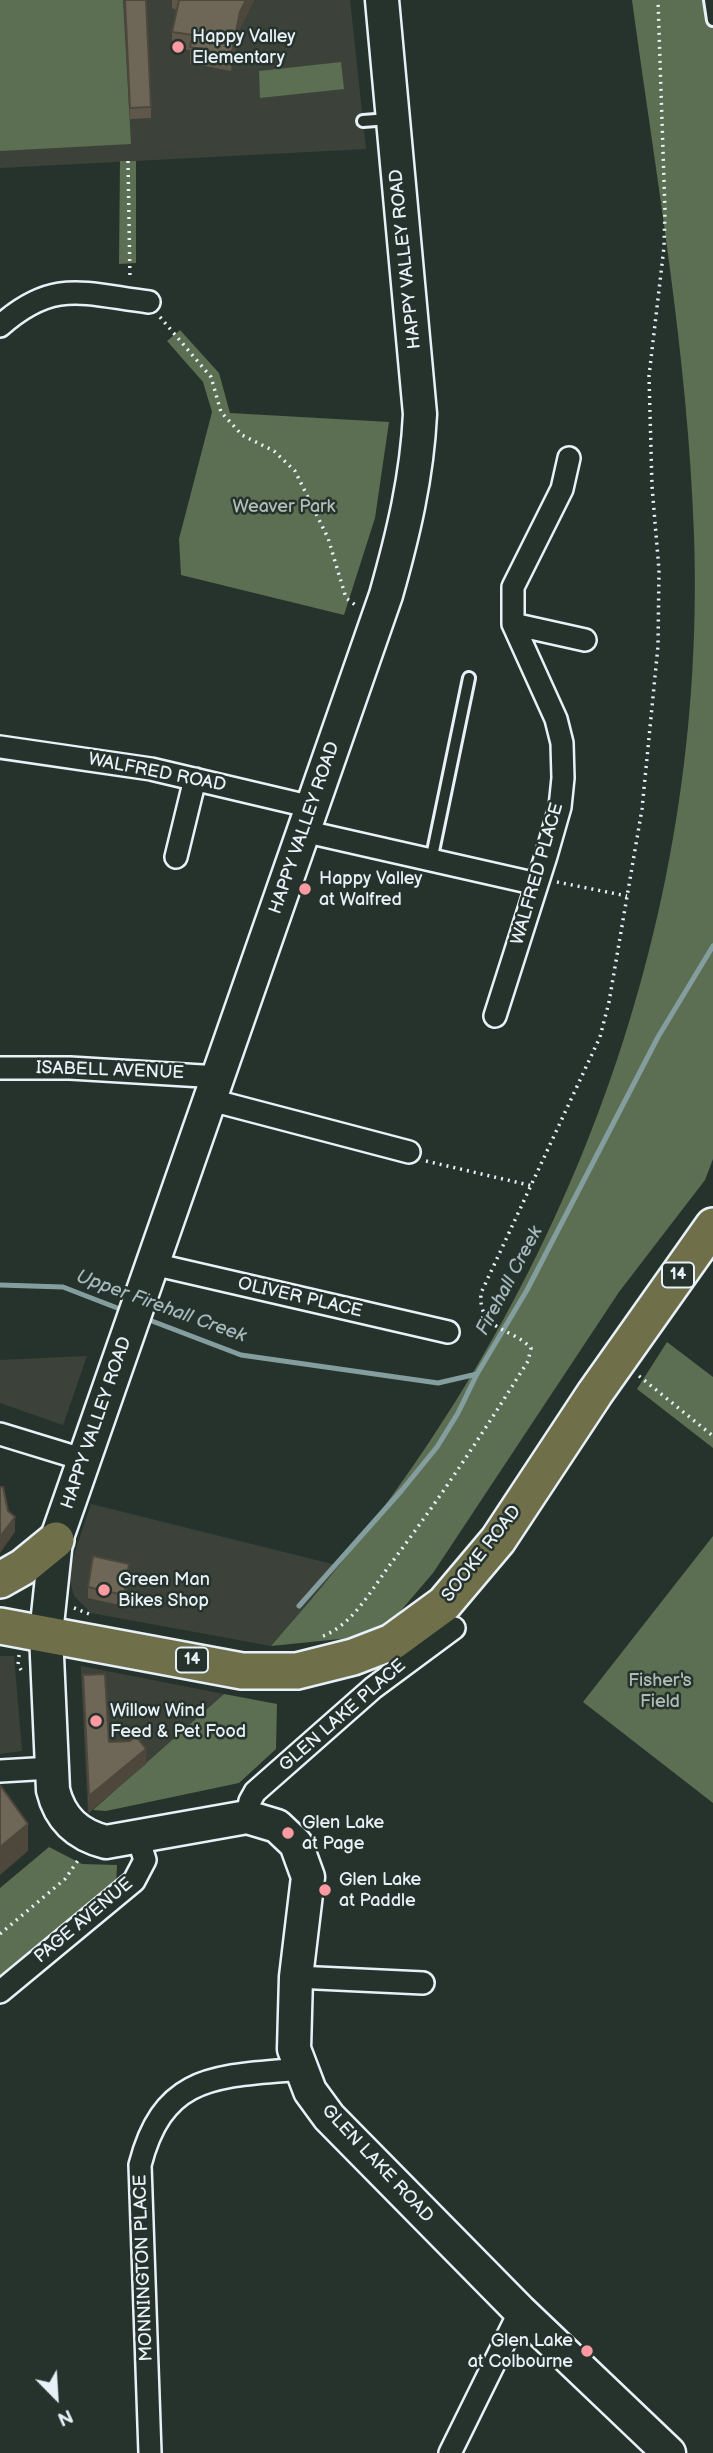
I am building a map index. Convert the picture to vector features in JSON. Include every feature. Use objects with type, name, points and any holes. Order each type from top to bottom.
[{"type":"main road","name":"HAPPY VALLEY ROAD","points":[[46,1633],[56,1540],[215,1089],[377,621],[404,535],[414,482],[420,414],[378,120],[382,0]]},
{"type":"main road","name":"SOOKE ROAD","points":[[0,1626],[242,1671],[297,1671],[352,1657],[392,1642],[444,1604],[498,1540],[618,1360],[713,1226]]},
{"type":"main road","points":[[0,1580],[23,1567],[56,1540]]},
{"type":"main road","points":[[46,1633],[51,1768],[55,1800],[72,1826],[92,1839],[106,1842],[247,1817]]},
{"type":"main road","name":"GLEN LAKE ROAD","points":[[247,1817],[277,1826],[296,1844],[306,1865],[308,1896],[296,1977],[294,2049],[300,2069],[328,2117],[520,2311],[669,2453]]},
{"type":"street","points":[[0,326],[22,307],[64,291],[141,301]]},
{"type":"street","name":"WALFRED PLACE","points":[[495,1016],[560,807],[563,778],[562,743],[542,685],[517,640],[513,624],[513,587],[562,489],[569,458]]},
{"type":"street","points":[[513,624],[585,640]]},
{"type":"street","name":"WALFRED ROAD","points":[[0,747],[89,758],[195,779],[431,861],[538,881]]},
{"type":"street","points":[[176,857],[195,779]]},
{"type":"street","name":"ISABELL AVENUE","points":[[0,1068],[70,1068],[215,1089],[409,1152]]},
{"type":"street","name":"OLIVER PLACE","points":[[153,1264],[448,1332]]},
{"type":"street","points":[[0,1434],[85,1460]]},
{"type":"street","name":"GLEN LAKE PLACE","points":[[247,1817],[255,1792],[373,1688],[454,1628]]},
{"type":"street","points":[[0,1771],[51,1768]]},
{"type":"street","name":"PAGE AVENUE","points":[[0,1992],[134,1881],[145,1860],[138,1838]]},
{"type":"street","points":[[296,1977],[423,1983]]},
{"type":"street","name":"MONNINGTON PLACE","points":[[150,2453],[140,2165],[148,2136],[158,2116],[173,2099],[192,2087],[214,2078],[300,2069]]},
{"type":"street","points":[[450,2453],[520,2311]]},
{"type":"lane","points":[[710,0],[713,20]]},
{"type":"lane","points":[[431,861],[469,678]]},
{"type":"path","points":[[322,1636],[341,1626],[358,1608],[467,1459],[528,1361],[531,1348],[495,1326],[480,1307],[481,1293],[600,1037],[627,896],[646,772],[658,646],[659,570],[649,390],[665,211],[658,0]]},
{"type":"path","points":[[128,161],[128,263],[141,301],[211,377],[221,412],[242,435],[274,451],[295,471],[328,538],[346,598],[377,621]]},
{"type":"path","points":[[538,881],[627,896]]},
{"type":"path","points":[[409,1152],[434,1165],[533,1186]]},
{"type":"path","points":[[618,1360],[713,1436]]},
{"type":"path","points":[[78,1609],[94,1616]]},
{"type":"path","points":[[0,1934],[65,1879],[81,1856]]},
{"type":"shaded area","name":"Happy Valley Elementary","points":[[0,0],[350,0],[366,149],[0,168]]},
{"type":"shaded area","points":[[87,1356],[63,1425],[0,1403],[0,1360]]},
{"type":"shaded area","points":[[91,1504],[340,1566],[271,1646],[91,1613],[74,1596],[68,1572]]},
{"type":"shaded area","points":[[0,1656],[14,1656],[22,1751],[0,1754]]},
{"type":"shaded area","points":[[81,1666],[224,1694],[88,1814],[81,1672]]},
{"type":"green space","points":[[0,0],[123,0],[131,144],[0,151]]},
{"type":"green space","points":[[632,0],[713,0],[713,1159],[705,1180],[619,1292],[433,1573],[380,1635],[271,1646],[369,1527],[456,1402],[530,1269],[591,1131],[639,988],[673,841],[691,689],[694,535],[691,468],[678,334]]},
{"type":"green space","points":[[341,62],[344,89],[260,98],[259,71]]},
{"type":"green space","points":[[120,161],[136,161],[136,263],[119,264]]},
{"type":"green space","name":"Weaver Park","points":[[180,330],[219,373],[230,413],[389,422],[375,518],[344,615],[181,575],[179,539],[212,412],[203,382],[167,341]]},
{"type":"green space","points":[[667,1342],[713,1377],[713,1448],[637,1389]]},
{"type":"green space","name":"Fisher's Field","points":[[713,1536],[713,1803],[583,1702]]},
{"type":"green space","points":[[224,1694],[277,1704],[276,1749],[239,1783],[106,1811],[93,1810]]},
{"type":"green space","points":[[49,1847],[82,1864],[117,1865],[116,1889],[0,1987],[0,1888]]},
{"type":"building","points":[[125,0],[146,0],[151,107],[130,108]]},
{"type":"building","points":[[179,0],[246,0],[240,12],[231,56],[190,47],[193,35],[172,32]]},
{"type":"building","points":[[0,1487],[3,1487],[8,1511],[15,1517],[0,1537]]},
{"type":"building","points":[[93,1556],[129,1564],[124,1595],[88,1587]]},
{"type":"building","name":"Willow Wind Feed & Pet Food","points":[[105,1674],[109,1742],[130,1741],[136,1736],[146,1749],[89,1796],[83,1675]]},
{"type":"building","points":[[0,1785],[28,1824],[0,1847]]},
{"type":"waterway","name":"Firehall Creek","points":[[299,1606],[437,1447],[527,1290],[658,1037],[713,946]]},
{"type":"waterway","name":"Upper Firehall Creek","points":[[0,1285],[63,1287],[125,1311]]},
{"type":"waterway","name":"Upper Firehall Creek","points":[[144,1318],[241,1355],[438,1383],[477,1374]]},
{"type":"place","name":"Happy Valley Elementary","points":[[178,47]]},
{"type":"place","name":"Happy Valley at Walfred","points":[[305,889]]},
{"type":"place","name":"Green Man Bikes Shop","points":[[104,1590]]},
{"type":"place","name":"Willow Wind Feed & Pet Food","points":[[96,1721]]},
{"type":"place","name":"Glen Lake at Page","points":[[288,1833]]},
{"type":"place","name":"Glen Lake at Paddle","points":[[325,1890]]},
{"type":"place","name":"Glen Lake at Colbourne","points":[[587,2351]]}]
